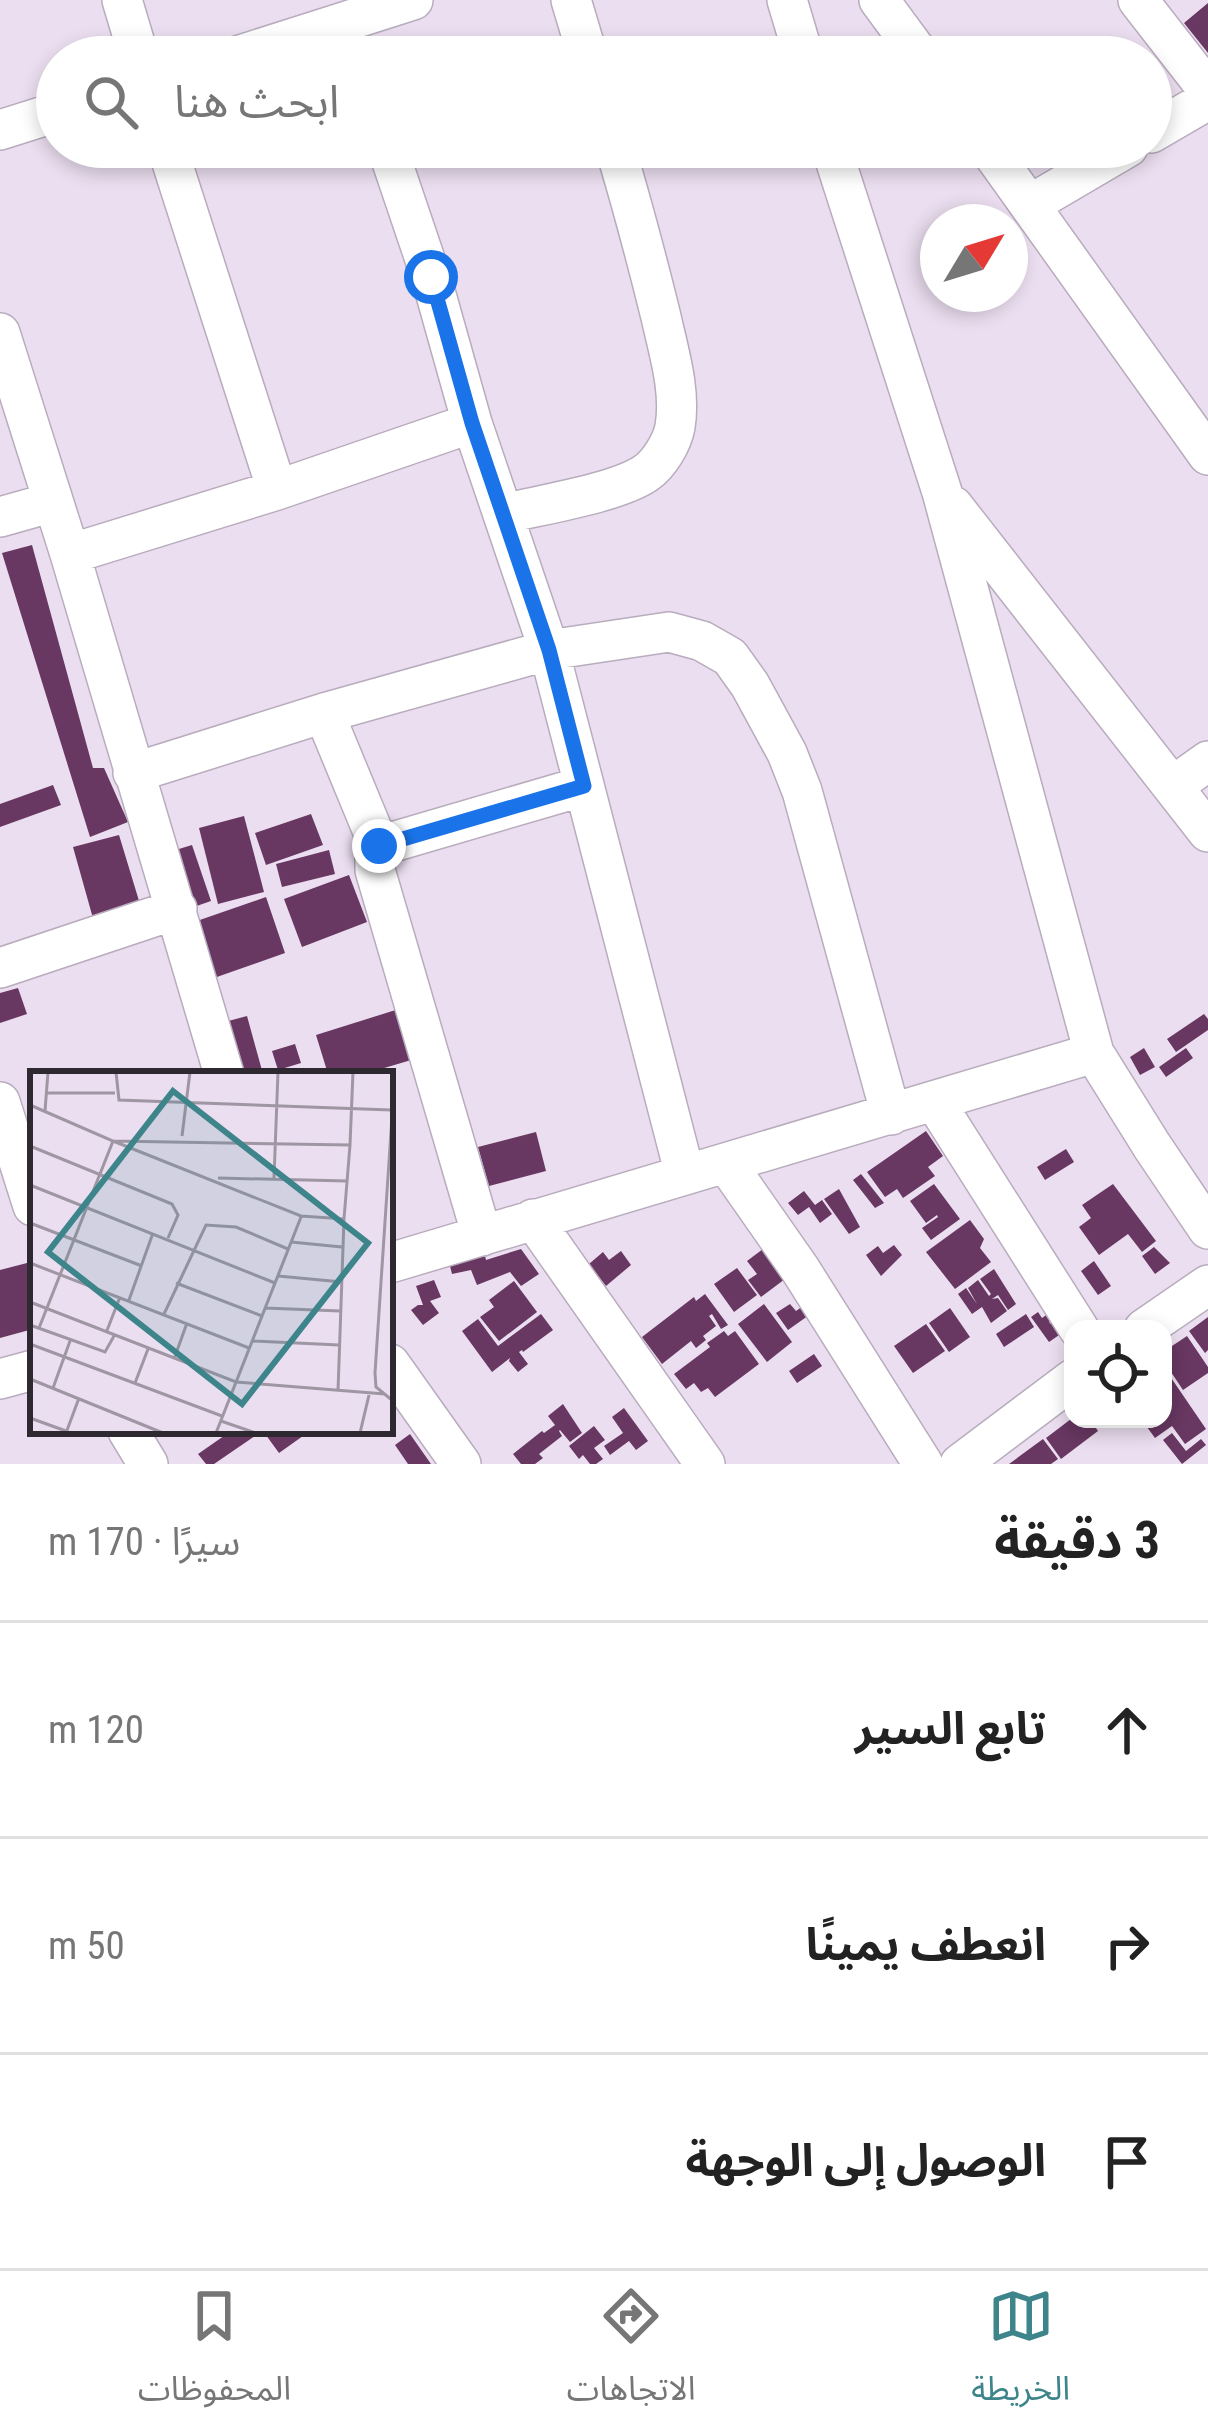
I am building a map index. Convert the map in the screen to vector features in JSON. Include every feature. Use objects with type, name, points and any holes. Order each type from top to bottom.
[{"type":"street","points":[[122,0],[133,36]]},
{"type":"street","points":[[312,36],[413,0]]},
{"type":"street","points":[[571,0],[582,36]]},
{"type":"street","points":[[787,0],[798,36]]},
{"type":"street","points":[[879,0],[906,36]]},
{"type":"street","points":[[1138,0],[1166,36]]},
{"type":"street","points":[[1172,44],[1208,90]]},
{"type":"street","points":[[1172,121],[1208,100]]},
{"type":"street","points":[[0,130],[36,119]]},
{"type":"street","points":[[174,168],[277,490]]},
{"type":"street","points":[[394,168],[472,423],[549,650],[686,1175]]},
{"type":"street","points":[[503,514],[622,484],[648,472],[674,433],[673,370],[621,168]]},
{"type":"street","points":[[838,168],[942,492],[1094,1053],[1208,1229]]},
{"type":"street","points":[[1004,168],[1208,455]]},
{"type":"street","points":[[1031,204],[1092,168]]},
{"type":"street","points":[[0,333],[223,1071]]},
{"type":"street","points":[[70,554],[472,423]]},
{"type":"street","points":[[942,492],[1208,832]]},
{"type":"street","points":[[0,517],[53,502]]},
{"type":"street","points":[[133,773],[549,650],[669,632],[702,641],[730,657],[750,685],[802,790],[891,1115]]},
{"type":"street","points":[[324,713],[379,846],[376,870],[482,1236]]},
{"type":"street","points":[[1173,786],[1208,761]]},
{"type":"street","points":[[379,846],[584,786]]},
{"type":"street","points":[[0,968],[177,909]]},
{"type":"street","points":[[393,1263],[1094,1053]]},
{"type":"street","points":[[0,1102],[30,1197]]},
{"type":"street","points":[[935,1102],[1073,1320]]},
{"type":"street","points":[[726,1163],[800,1269],[922,1464]]},
{"type":"street","points":[[532,1220],[705,1464]]},
{"type":"street","points":[[1157,1320],[1208,1285]]},
{"type":"street","points":[[393,1368],[461,1464]]},
{"type":"street","points":[[0,1379],[30,1371]]},
{"type":"street","points":[[960,1464],[1064,1386]]},
{"type":"street","points":[[130,1434],[148,1464]]},
{"type":"building","points":[[1208,3],[1208,53],[1184,23]]},
{"type":"building","points":[[32,545],[93,768],[104,768],[128,822],[90,837],[2,553]]},
{"type":"building","points":[[53,785],[61,805],[0,827],[0,804]]},
{"type":"building","points":[[311,814],[323,845],[266,865],[255,833]]},
{"type":"building","points":[[244,816],[264,892],[218,904],[199,828]]},
{"type":"building","points":[[119,835],[143,914],[96,929],[73,847]]},
{"type":"building","points":[[192,845],[211,901],[188,909],[169,852]]},
{"type":"building","points":[[329,850],[335,874],[282,887],[276,864]]},
{"type":"building","points":[[349,875],[367,922],[302,947],[284,899]]},
{"type":"building","points":[[266,897],[285,953],[214,978],[194,922]]},
{"type":"building","points":[[18,988],[27,1014],[0,1023],[0,993]]},
{"type":"building","points":[[402,1008],[418,1058],[374,1071],[327,1071],[316,1035]]},
{"type":"building","points":[[1204,1014],[1208,1030],[1176,1052],[1167,1039]]},
{"type":"building","points":[[247,1016],[262,1071],[234,1071],[221,1023]]},
{"type":"building","points":[[295,1044],[301,1063],[278,1070],[272,1051]]},
{"type":"building","points":[[1144,1048],[1155,1067],[1140,1075],[1130,1057]]},
{"type":"building","points":[[1186,1048],[1193,1058],[1166,1077],[1159,1067]]},
{"type":"building","points":[[926,1131],[943,1156],[928,1167],[935,1176],[903,1198],[897,1189],[885,1197],[867,1172]]},
{"type":"building","points":[[536,1132],[546,1171],[489,1186],[478,1147]]},
{"type":"building","points":[[1066,1149],[1074,1162],[1045,1180],[1037,1167]]},
{"type":"building","points":[[861,1174],[884,1203],[875,1208],[853,1180]]},
{"type":"building","points":[[934,1184],[960,1219],[931,1240],[922,1228],[937,1215],[926,1223],[910,1201]]},
{"type":"building","points":[[1113,1184],[1156,1241],[1142,1252],[1128,1234],[1099,1255],[1079,1227],[1091,1218],[1082,1205]]},
{"type":"building","points":[[839,1189],[860,1227],[849,1234],[824,1199]]},
{"type":"building","points":[[804,1191],[815,1205],[822,1200],[832,1214],[820,1223],[809,1207],[798,1215],[788,1203]]},
{"type":"building","points":[[970,1220],[984,1239],[980,1248],[991,1262],[955,1289],[926,1252]]},
{"type":"building","points":[[771,1243],[793,1273],[761,1297],[748,1280],[757,1274],[747,1261]]},
{"type":"building","points":[[894,1245],[902,1255],[881,1276],[866,1255],[878,1246],[883,1253]]},
{"type":"building","points":[[1154,1247],[1170,1263],[1155,1274],[1142,1256]]},
{"type":"building","points":[[521,1249],[539,1274],[521,1286],[510,1272],[477,1285],[471,1270],[452,1274],[449,1262],[484,1252],[486,1260]]},
{"type":"building","points":[[621,1251],[631,1265],[606,1286],[589,1264],[603,1252],[609,1260]]},
{"type":"building","points":[[1094,1261],[1111,1286],[1098,1295],[1081,1271]]},
{"type":"building","points":[[27,1263],[30,1330],[0,1338],[0,1270]]},
{"type":"building","points":[[737,1268],[757,1295],[734,1312],[714,1284]]},
{"type":"building","points":[[994,1269],[1016,1304],[1008,1310],[998,1295],[992,1299],[998,1298],[1007,1311],[991,1323],[982,1307],[972,1314],[958,1294],[966,1288],[977,1304],[968,1288],[978,1280],[989,1296],[980,1279]]},
{"type":"building","points":[[434,1280],[441,1297],[430,1301],[439,1313],[423,1325],[411,1310],[423,1305],[416,1286]]},
{"type":"building","points":[[514,1281],[537,1312],[499,1341],[480,1317],[494,1307],[489,1300]]},
{"type":"building","points":[[705,1294],[728,1325],[721,1329],[712,1314],[716,1326],[703,1336],[706,1340],[696,1348],[691,1341],[662,1364],[642,1337],[694,1297],[696,1301]]},
{"type":"building","points":[[764,1304],[792,1342],[767,1362],[738,1324]]},
{"type":"building","points":[[790,1304],[796,1311],[806,1304],[812,1313],[788,1330],[776,1313]]},
{"type":"building","points":[[950,1308],[970,1337],[949,1352],[929,1323]]},
{"type":"building","points":[[1052,1311],[1056,1317],[1049,1322],[1057,1319],[1064,1332],[1049,1342],[1031,1317],[1038,1312],[1042,1318]]},
{"type":"building","points":[[541,1314],[553,1330],[519,1352],[528,1364],[518,1372],[510,1358],[492,1372],[462,1331],[478,1319],[498,1346]]},
{"type":"building","points":[[1026,1314],[1034,1327],[1004,1347],[996,1334]]},
{"type":"building","points":[[1208,1317],[1208,1350],[1205,1353],[1189,1331]]},
{"type":"building","points":[[926,1324],[945,1351],[913,1373],[894,1346]]},
{"type":"building","points":[[724,1331],[728,1336],[735,1331],[759,1364],[715,1397],[708,1388],[701,1392],[694,1383],[686,1389],[674,1374]]},
{"type":"building","points":[[1187,1336],[1208,1367],[1208,1373],[1183,1390],[1172,1374],[1172,1346]]},
{"type":"building","points":[[814,1354],[822,1366],[797,1383],[789,1371]]},
{"type":"building","points":[[1172,1379],[1206,1429],[1185,1444],[1172,1426]]},
{"type":"building","points":[[563,1404],[582,1433],[570,1442],[560,1430],[562,1436],[539,1454],[543,1458],[535,1464],[521,1464],[513,1454],[555,1425],[548,1416]]},
{"type":"building","points":[[624,1408],[648,1441],[636,1450],[629,1441],[610,1455],[604,1446],[623,1433],[612,1417]]},
{"type":"building","points":[[1064,1424],[1064,1428],[1098,1431],[1061,1459],[1046,1438]]},
{"type":"building","points":[[594,1426],[605,1440],[594,1448],[603,1459],[590,1464],[569,1446]]},
{"type":"building","points":[[1148,1428],[1169,1428],[1155,1438]]},
{"type":"building","points":[[1172,1433],[1186,1451],[1201,1439],[1206,1445],[1182,1464],[1163,1440]]},
{"type":"building","points":[[227,1434],[258,1434],[214,1464],[206,1464],[198,1454]]},
{"type":"building","points":[[265,1434],[306,1434],[279,1453]]},
{"type":"building","points":[[410,1434],[431,1464],[408,1464],[395,1445]]},
{"type":"building","points":[[1043,1439],[1058,1459],[1051,1464],[1009,1464]]},
{"type":"route","points":[[379,846],[584,786],[549,650],[472,423],[431,277]]}]
